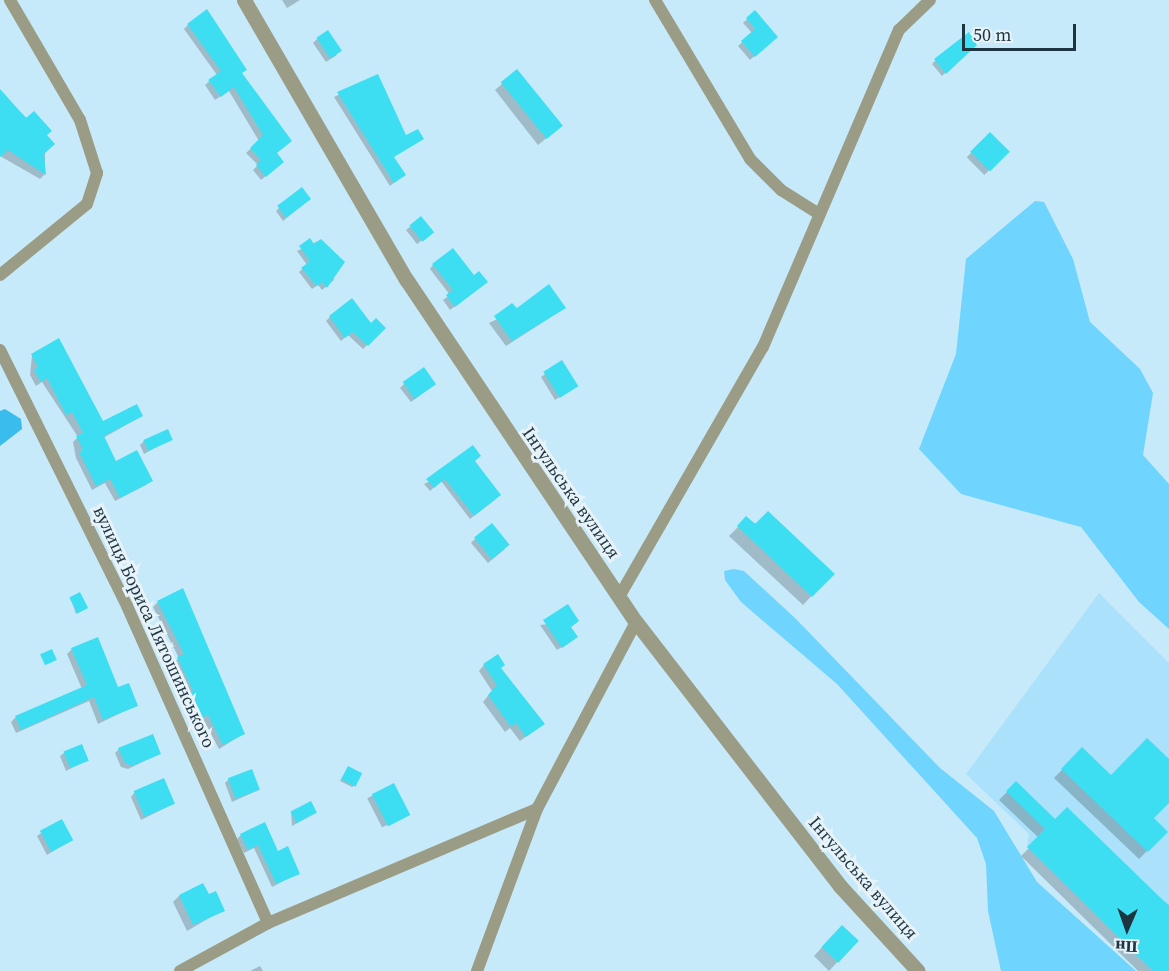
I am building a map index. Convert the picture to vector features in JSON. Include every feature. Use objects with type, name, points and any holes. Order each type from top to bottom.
[{"type":"street","points":[[0,275],[87,204],[97,173],[80,120],[10,0]]},
{"type":"street","name":"Інгульська вулиця","points":[[244,0],[406,279],[636,622],[840,886],[918,971]]},
{"type":"street","points":[[655,0],[750,159],[781,190],[819,214]]},
{"type":"street","points":[[619,597],[763,347],[899,30],[930,0]]},
{"type":"street","name":"вулиця Бориса Лятошинського","points":[[0,350],[127,606],[268,923]]},
{"type":"street","points":[[477,971],[537,809],[636,622]]},
{"type":"street","points":[[180,971],[268,923],[537,809]]},
{"type":"shaded area","points":[[1035,201],[1044,202],[1073,259],[1090,322],[1140,369],[1153,393],[1143,455],[1169,484],[1169,629],[1139,602],[1081,527],[961,494],[919,449],[956,354],[966,259]]},
{"type":"shaded area","points":[[5,409],[21,419],[22,429],[0,446],[0,411]]},
{"type":"shaded area","points":[[734,569],[744,571],[796,619],[940,768],[994,811],[1037,882],[1136,971],[1001,971],[988,911],[986,864],[977,838],[837,684],[741,602],[725,580],[724,571]]},
{"type":"shaded area","points":[[1099,593],[1169,663],[1169,971],[1027,847],[1029,834],[966,774]]},
{"type":"building","points":[[207,9],[247,70],[242,73],[292,141],[277,153],[284,162],[266,177],[256,165],[261,160],[250,148],[263,135],[234,87],[221,97],[208,80],[221,71],[187,24]]},
{"type":"building","points":[[755,10],[778,37],[755,57],[741,41],[755,29],[746,18]]},
{"type":"building","points":[[328,30],[342,51],[330,59],[316,38]]},
{"type":"building","points":[[969,32],[977,45],[946,74],[934,59]]},
{"type":"building","points":[[517,69],[563,126],[547,139],[501,82]]},
{"type":"building","points":[[378,74],[406,135],[418,129],[424,139],[394,157],[406,175],[394,183],[337,92]]},
{"type":"building","points":[[0,89],[26,118],[34,111],[52,131],[47,135],[55,144],[44,154],[46,175],[8,150],[0,157]]},
{"type":"building","points":[[990,132],[1010,152],[990,172],[970,152]]},
{"type":"building","points":[[302,187],[311,199],[286,218],[277,206]]},
{"type":"building","points":[[421,216],[434,232],[423,242],[409,225]]},
{"type":"building","points":[[310,238],[314,244],[321,239],[345,262],[327,288],[322,282],[317,286],[301,268],[310,261],[299,246]]},
{"type":"building","points":[[453,248],[474,275],[479,271],[488,282],[455,307],[446,295],[453,290],[432,264]]},
{"type":"building","points":[[549,284],[566,308],[512,341],[494,316],[512,303],[517,308]]},
{"type":"building","points":[[352,298],[371,323],[376,318],[386,328],[368,346],[353,332],[345,338],[329,316]]},
{"type":"building","points":[[59,338],[103,421],[137,404],[143,416],[104,436],[116,461],[137,450],[153,481],[120,498],[110,479],[96,486],[79,452],[83,450],[76,436],[83,433],[72,412],[66,415],[47,378],[41,382],[34,370],[38,367],[31,354]]},
{"type":"building","points":[[562,360],[578,386],[560,398],[543,372]]},
{"type":"building","points":[[424,367],[436,384],[415,399],[403,382]]},
{"type":"building","points":[[168,429],[173,440],[148,451],[143,440]]},
{"type":"building","points":[[473,445],[481,456],[475,461],[501,495],[474,516],[445,479],[434,488],[426,479]]},
{"type":"building","points":[[768,511],[835,574],[812,597],[737,526],[746,516],[755,524]]},
{"type":"building","points":[[492,523],[510,545],[492,559],[474,537]]},
{"type":"building","points":[[183,588],[245,734],[223,745],[208,715],[200,719],[188,693],[193,691],[177,657],[184,654],[157,601]]},
{"type":"building","points":[[80,592],[88,608],[77,613],[69,597]]},
{"type":"building","points":[[568,604],[579,621],[571,627],[578,637],[562,648],[543,620]]},
{"type":"building","points":[[98,637],[118,687],[129,683],[138,706],[103,720],[94,697],[21,730],[15,716],[87,685],[71,648]]},
{"type":"building","points":[[52,649],[57,660],[45,665],[40,654]]},
{"type":"building","points":[[498,654],[505,665],[501,668],[545,724],[526,737],[516,723],[511,727],[488,695],[497,685],[483,664]]},
{"type":"building","points":[[153,734],[161,754],[132,766],[125,763],[118,748]]},
{"type":"building","points":[[1147,738],[1169,759],[1169,803],[1154,818],[1168,832],[1148,852],[1061,769],[1082,747],[1111,775]]},
{"type":"building","points":[[82,744],[89,761],[70,768],[63,751]]},
{"type":"building","points":[[348,766],[362,773],[355,787],[341,779]]},
{"type":"building","points":[[252,769],[260,790],[236,799],[228,778]]},
{"type":"building","points":[[164,778],[175,804],[145,817],[134,791]]},
{"type":"building","points":[[1016,781],[1055,819],[1067,807],[1169,906],[1169,971],[1153,971],[1027,847],[1045,829],[1006,791]]},
{"type":"building","points":[[394,783],[410,815],[388,826],[372,794]]},
{"type":"building","points":[[311,801],[317,813],[296,823],[291,811]]},
{"type":"building","points":[[62,819],[73,840],[51,852],[40,831]]},
{"type":"building","points":[[265,822],[278,851],[288,846],[300,874],[276,884],[258,845],[248,850],[240,834]]},
{"type":"building","points":[[203,883],[209,894],[216,891],[225,911],[193,925],[179,895]]},
{"type":"building","points":[[842,925],[859,941],[838,963],[822,947]]}]
